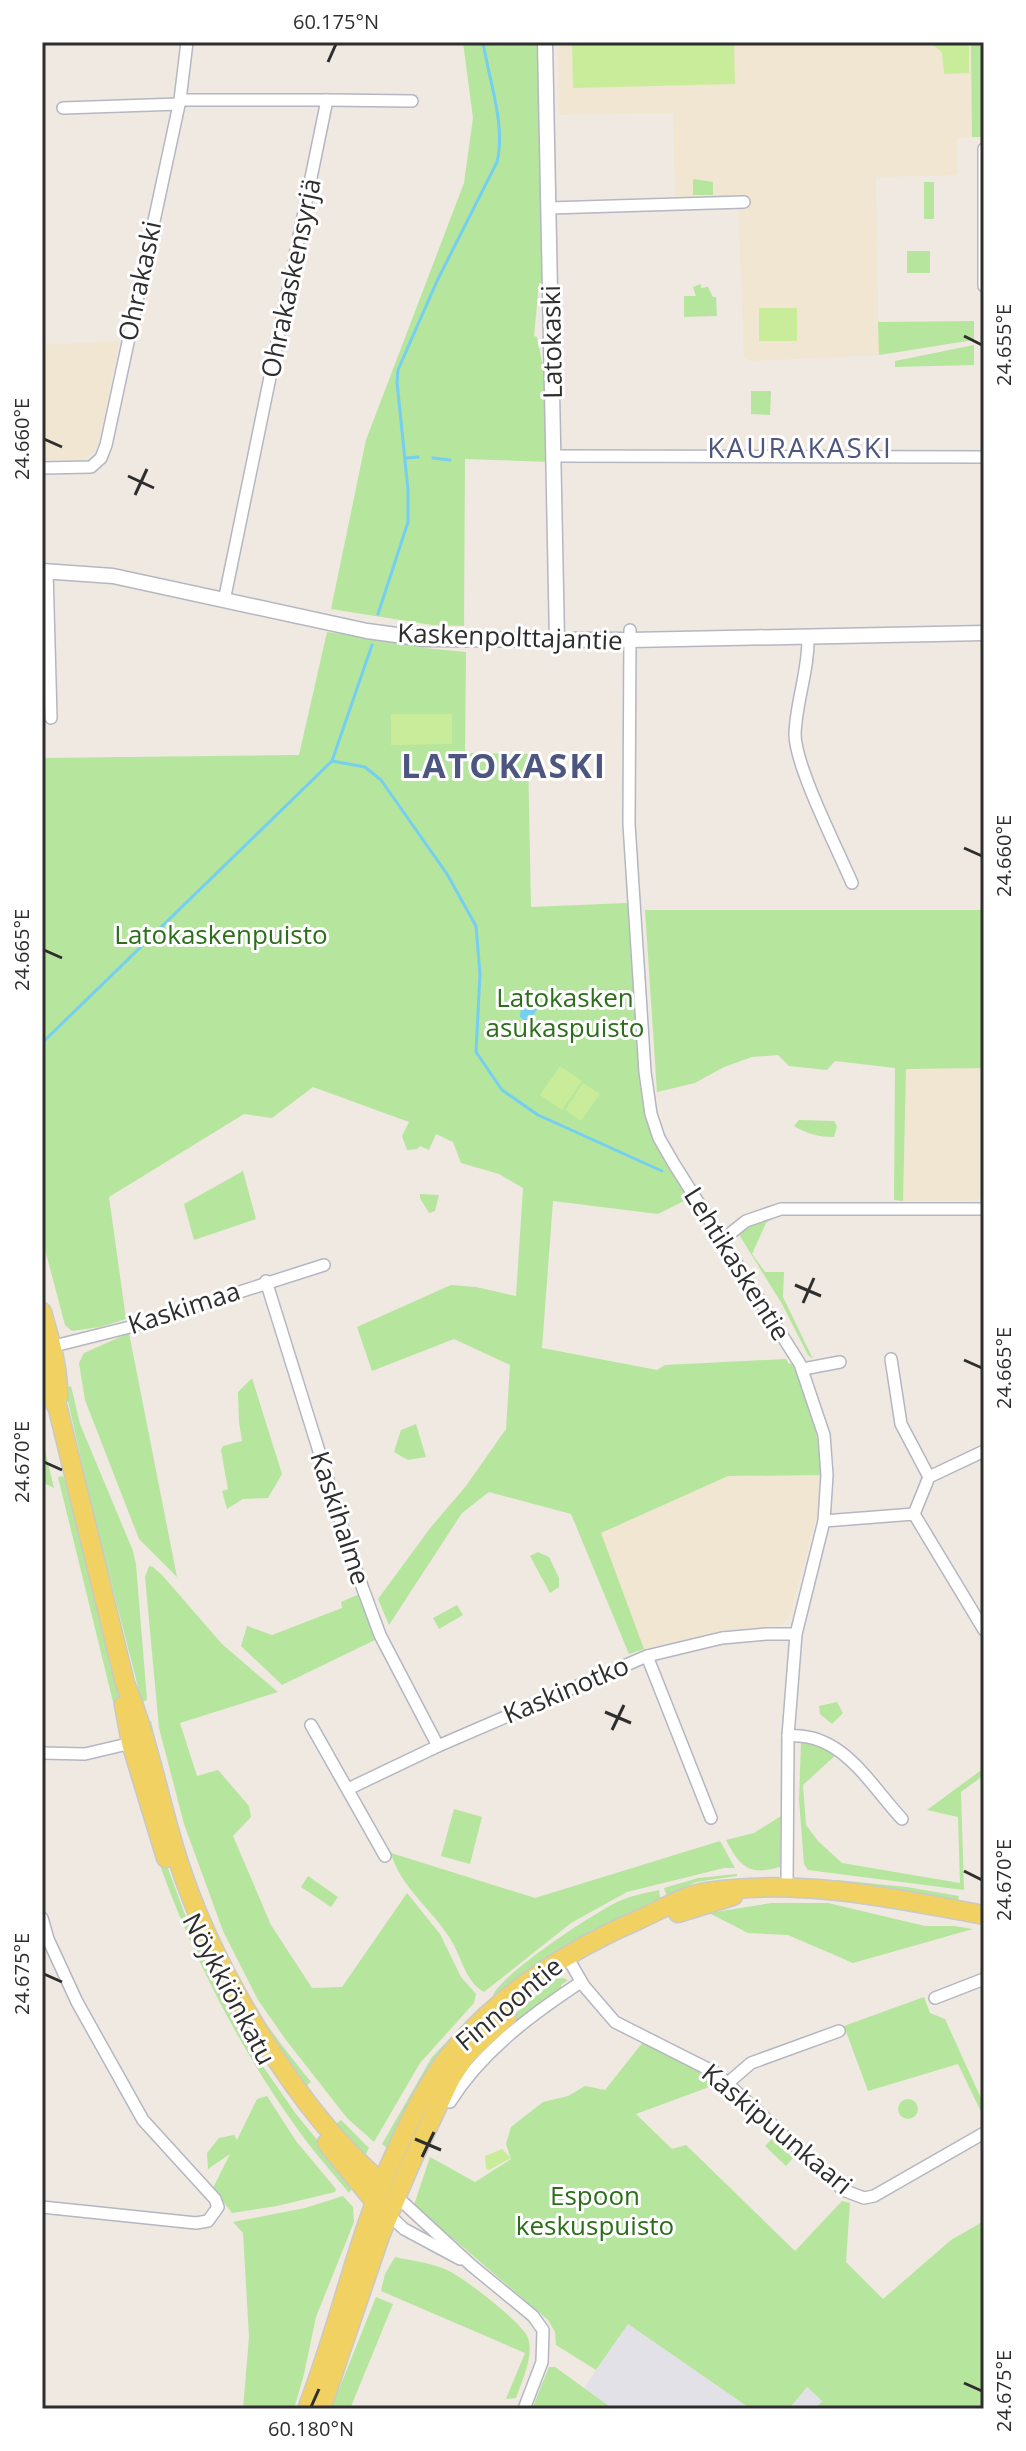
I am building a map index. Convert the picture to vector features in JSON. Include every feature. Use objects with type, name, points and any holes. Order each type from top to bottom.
[{"type":"main road","name":"Nöykkiönkatu","points":[[42,1312],[47,1348],[59,1384],[58,1409]]},
{"type":"main road","name":"Nöykkiönkatu","points":[[42,1366],[46,1385],[58,1409],[125,1683],[124,1709],[202,1922],[230,1982],[264,2040],[307,2101],[382,2183]]},
{"type":"main road","name":"Nöykkiönkatu","points":[[138,1741],[156,1832],[192,1924],[223,1990],[263,2059],[296,2106],[375,2202]]},
{"type":"main road","name":"Finnoontie","points":[[307,2409],[375,2202],[409,2123],[451,2053],[495,2010],[542,1971],[568,1960],[618,1928],[705,1892],[787,1887],[897,1900],[984,1915]]},
{"type":"main road","name":"Finnoontie","points":[[321,2409],[389,2215],[451,2078],[466,2055],[568,1960]]},
{"type":"street","name":"Ohrakaski","points":[[42,468],[91,467],[104,452],[179,102],[187,42]]},
{"type":"street","name":"Latokaski","points":[[545,42],[557,641]]},
{"type":"street","name":"Ohrakaskensyrjä","points":[[224,601],[327,100]]},
{"type":"street","points":[[63,108],[179,102],[412,101]]},
{"type":"street","points":[[984,149],[984,286]]},
{"type":"street","points":[[549,208],[744,202]]},
{"type":"street","points":[[555,456],[984,457]]},
{"type":"street","points":[[44,571],[51,718]]},
{"type":"street","name":"Kaskenpolttajantie","points":[[44,571],[113,576],[367,631],[426,639],[557,641],[630,635],[984,633]]},
{"type":"street","name":"Lehtikaskentie","points":[[630,635],[629,829],[645,1072],[651,1114],[659,1138],[674,1164],[803,1369],[824,1435],[827,1475],[824,1521],[796,1634],[788,1736],[787,1887]]},
{"type":"street","points":[[808,636],[808,657],[796,723],[796,749],[852,883]]},
{"type":"street","points":[[722,1240],[746,1221],[781,1209],[984,1209]]},
{"type":"street","name":"Kaskimaa","points":[[47,1348],[130,1327],[266,1281],[324,1265]]},
{"type":"street","name":"Kaskihalme","points":[[266,1281],[356,1570],[380,1635],[438,1746]]},
{"type":"street","points":[[891,1359],[901,1424],[929,1477]]},
{"type":"street","points":[[803,1369],[840,1362]]},
{"type":"street","points":[[914,1514],[929,1477],[984,1451]]},
{"type":"street","points":[[824,1521],[914,1514]]},
{"type":"street","points":[[914,1514],[984,1630]]},
{"type":"street","name":"Kaskinotko","points":[[348,1789],[438,1746],[647,1656],[722,1638],[796,1634]]},
{"type":"street","points":[[647,1656],[711,1818]]},
{"type":"street","points":[[311,1725],[385,1856]]},
{"type":"street","points":[[788,1736],[811,1737],[842,1751],[902,1819]]},
{"type":"street","points":[[42,1753],[85,1754],[138,1741]]},
{"type":"street","points":[[42,1918],[48,1939],[77,2002],[143,2120],[215,2199],[218,2207],[208,2221],[196,2223],[42,2207]]},
{"type":"street","name":"Kaskipuunkaari","points":[[568,1960],[581,1982],[615,2022],[702,2064],[729,2082],[843,2190],[864,2198],[874,2196],[984,2133]]},
{"type":"street","points":[[935,1998],[984,1979]]},
{"type":"street","points":[[450,2102],[464,2080],[514,2029],[581,1982]]},
{"type":"street","points":[[729,2082],[751,2063],[839,2031]]},
{"type":"street","name":"Nöykkiönkatu","points":[[382,2183],[471,2265],[533,2316],[543,2330],[542,2362],[524,2409]]},
{"type":"street","name":"Nöykkiönkatu","points":[[375,2202],[403,2228],[471,2265]]},
{"type":"shaded area","points":[[558,42],[971,42],[972,137],[957,138],[958,175],[876,177],[879,355],[749,361],[744,357],[738,198],[675,199],[673,113],[559,115]]},
{"type":"shaded area","points":[[119,341],[100,439],[94,452],[84,460],[42,460],[42,345]]},
{"type":"shaded area","points":[[906,1068],[984,1068],[984,1198],[968,1201],[903,1201]]},
{"type":"shaded area","points":[[822,1475],[820,1520],[815,1521],[790,1616],[782,1625],[723,1631],[644,1649],[600,1534],[728,1476]]},
{"type":"shaded area","points":[[628,2324],[751,2409],[613,2409],[583,2390]]},
{"type":"shaded area","points":[[807,2387],[822,2401],[815,2409],[789,2409]]},
{"type":"green space","points":[[463,42],[540,42],[544,282],[539,283],[534,336],[537,337],[542,362],[546,362],[549,462],[465,459],[464,626],[432,625],[331,609],[366,440],[464,183],[473,118]]},
{"type":"green space","points":[[572,42],[734,42],[735,84],[573,88]]},
{"type":"green space","points":[[923,42],[969,42],[969,73],[944,74],[942,52]]},
{"type":"green space","points":[[971,42],[984,42],[984,137],[972,137]]},
{"type":"green space","points":[[693,179],[713,182],[713,195],[693,195]]},
{"type":"green space","points":[[924,182],[934,182],[934,219],[924,219]]},
{"type":"green space","points":[[907,251],[930,251],[930,273],[907,273]]},
{"type":"green space","points":[[701,284],[701,288],[708,287],[716,297],[717,316],[684,317],[684,296],[696,296],[693,287]]},
{"type":"green space","points":[[759,308],[797,308],[797,341],[759,341]]},
{"type":"green space","points":[[974,321],[974,340],[879,355],[878,322]]},
{"type":"green space","points":[[974,345],[974,365],[895,367],[895,361]]},
{"type":"green space","points":[[751,391],[771,391],[770,415],[751,414]]},
{"type":"green space","name":"Latokaskenpuisto","points":[[327,632],[466,652],[465,753],[528,754],[531,907],[627,903],[631,924],[640,1084],[646,1111],[692,1197],[658,1214],[553,1201],[542,1348],[657,1370],[665,1365],[786,1359],[789,1364],[792,1363],[812,1418],[822,1475],[728,1476],[601,1533],[644,1649],[629,1654],[571,1514],[489,1492],[462,1513],[389,1625],[378,1599],[506,1429],[510,1365],[454,1339],[372,1371],[357,1327],[451,1285],[516,1296],[523,1188],[499,1174],[461,1163],[453,1142],[436,1134],[429,1150],[420,1146],[407,1150],[402,1136],[409,1122],[313,1087],[272,1118],[244,1114],[109,1197],[126,1319],[72,1331],[65,1325],[42,1238],[42,758],[299,755]]},
{"type":"green space","points":[[391,714],[452,714],[452,744],[391,745]]},
{"type":"green space","points":[[645,910],[984,910],[984,1068],[906,1069],[903,1201],[894,1200],[895,1068],[835,1061],[827,1070],[789,1066],[778,1055],[752,1057],[724,1067],[695,1083],[657,1092]]},
{"type":"green space","points":[[560,1066],[582,1081],[562,1110],[540,1095]]},
{"type":"green space","points":[[583,1083],[600,1094],[581,1121],[565,1110]]},
{"type":"green space","points":[[799,1120],[834,1121],[837,1126],[834,1137],[799,1129],[794,1126]]},
{"type":"green space","points":[[243,1171],[256,1219],[194,1240],[184,1204]]},
{"type":"green space","points":[[420,1194],[439,1195],[435,1211],[429,1213]]},
{"type":"green space","points":[[769,1216],[770,1220],[752,1254],[765,1272],[784,1272],[783,1297],[813,1359],[738,1233]]},
{"type":"green space","points":[[129,1333],[177,1577],[139,1539],[85,1400],[79,1363],[84,1353]]},
{"type":"green space","points":[[252,1378],[282,1474],[268,1498],[243,1499],[227,1509],[222,1491],[228,1489],[221,1450],[223,1446],[242,1441],[238,1392]]},
{"type":"green space","points":[[71,1386],[80,1424],[133,1551],[147,1700],[142,1702],[65,1388]]},
{"type":"green space","points":[[416,1424],[426,1457],[408,1460],[394,1452],[401,1430]]},
{"type":"green space","points":[[42,1438],[54,1488],[42,1482]]},
{"type":"green space","points":[[63,1476],[74,1501],[122,1709],[115,1710],[58,1477]]},
{"type":"green space","points":[[538,1552],[549,1557],[559,1578],[559,1587],[550,1593],[530,1556]]},
{"type":"green space","points":[[149,1566],[162,1575],[222,1644],[278,1692],[180,1723],[197,1776],[218,1770],[249,1806],[251,1817],[233,1836],[271,1925],[312,1988],[342,1987],[407,1893],[440,1934],[461,1977],[476,1994],[474,2003],[420,2063],[374,2142],[347,2118],[286,2040],[258,2000],[223,1931],[184,1824],[159,1728],[145,1577]]},
{"type":"green space","points":[[357,1595],[366,1598],[377,1639],[282,1685],[241,1646],[247,1626],[272,1635],[342,1608],[341,1602]]},
{"type":"green space","points":[[457,1605],[463,1615],[439,1629],[433,1618]]},
{"type":"green space","points":[[837,1702],[843,1713],[832,1724],[820,1714],[819,1706]]},
{"type":"green space","points":[[151,1721],[180,1833],[205,1905],[237,1975],[262,2018],[311,2082],[306,2086],[254,2014],[197,1898],[145,1723]]},
{"type":"green space","points":[[801,1742],[811,1742],[838,1753],[803,1785],[806,1825],[842,1863],[960,1883],[958,1817],[927,1810],[984,1768],[984,1775],[961,1792],[964,1890],[808,1870],[804,1864],[799,1800]]},
{"type":"green space","points":[[129,1763],[187,1920],[246,2042],[296,2114],[354,2185],[349,2193],[302,2136],[268,2086],[218,1998],[175,1906],[157,1858]]},
{"type":"green space","points":[[454,1809],[482,1817],[470,1864],[441,1856]]},
{"type":"green space","points":[[781,1816],[780,1867],[753,1870],[741,1863],[726,1840],[754,1833]]},
{"type":"green space","points":[[720,1841],[735,1868],[627,1892],[571,1923],[484,1992],[468,1975],[444,1929],[409,1888],[391,1853],[535,1898]]},
{"type":"green space","points":[[737,1874],[696,1882],[667,1897],[664,1888],[698,1878]]},
{"type":"green space","points":[[308,1876],[338,1897],[331,1907],[301,1887]]},
{"type":"green space","points":[[834,1882],[959,1896],[952,1903]]},
{"type":"green space","points":[[659,1890],[661,1905],[499,2001],[493,1995],[530,1959],[588,1919],[622,1900]]},
{"type":"green space","points":[[771,1903],[828,1903],[925,1926],[973,1929],[853,1963],[788,1935],[748,1933],[709,1913]]},
{"type":"green space","points":[[556,1979],[568,1980],[561,1985],[561,1992],[515,2025],[508,2020]]},
{"type":"green space","points":[[924,1997],[930,2013],[945,2019],[984,2105],[984,2118],[958,2064],[868,2091],[844,2026]]},
{"type":"green space","points":[[480,2007],[486,2014],[429,2068],[387,2148],[382,2144],[432,2057]]},
{"type":"green space","name":"Espoon keskuspuisto","points":[[643,2042],[699,2069],[720,2083],[636,2114],[672,2149],[686,2145],[795,2251],[842,2201],[850,2203],[846,2262],[883,2299],[951,2240],[984,2221],[984,2409],[815,2409],[822,2401],[807,2387],[789,2409],[751,2409],[628,2324],[596,2370],[556,2345],[555,2332],[548,2320],[414,2205],[430,2157],[475,2182],[511,2159],[506,2144],[511,2127],[543,2102],[568,2096],[585,2086],[605,2090]]},
{"type":"green space","points":[[267,2096],[296,2141],[336,2189],[335,2192],[277,2206],[232,2213],[213,2188],[230,2154],[208,2169],[207,2153],[219,2138],[234,2135],[237,2140],[257,2099]]},
{"type":"green space","points":[[908,2099],[915,2102],[918,2109],[915,2116],[908,2119],[901,2116],[898,2109],[901,2102]]},
{"type":"green space","points":[[341,2120],[369,2148],[366,2154],[358,2150],[336,2124]]},
{"type":"green space","points":[[772,2139],[793,2158],[786,2166],[765,2146]]},
{"type":"green space","points":[[502,2149],[511,2158],[486,2169],[485,2156]]},
{"type":"green space","points":[[343,2196],[353,2207],[354,2222],[316,2317],[294,2409],[243,2409],[249,2337],[243,2233],[233,2222],[305,2208]]},
{"type":"green space","points":[[395,2257],[436,2266],[456,2275],[524,2331],[530,2353],[516,2398],[506,2399],[525,2353],[381,2291],[385,2274]]},
{"type":"green space","points":[[376,2297],[393,2304],[350,2409],[331,2409]]},
{"type":"green space","points":[[549,2367],[555,2367],[613,2409],[532,2409]]},
{"type":"water","points":[[527,999],[534,999],[537,1009],[532,1018],[525,1021],[520,1017],[521,1006]]},
{"type":"waterway","points":[[378,614],[408,522],[398,370],[437,281],[497,162],[498,118],[483,42]]},
{"type":"waterway","points":[[406,458],[418,457]]},
{"type":"waterway","points":[[433,458],[450,460]]},
{"type":"waterway","points":[[42,1043],[332,761],[372,645]]},
{"type":"waterway","points":[[332,761],[365,767],[381,780],[447,874],[476,926],[480,974],[476,1052],[502,1090],[538,1115],[662,1171]]},
{"type":"district","name":"KAURAKASKI","points":[[800,448]]},
{"type":"district","name":"LATOKASKI","points":[[504,766]]},
{"type":"park label","name":"Latokasken asukaspuisto","points":[[565,1013]]}]
